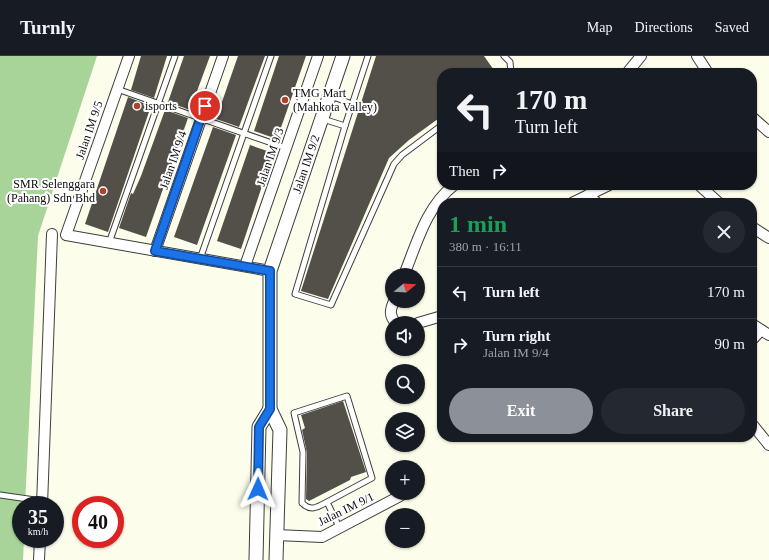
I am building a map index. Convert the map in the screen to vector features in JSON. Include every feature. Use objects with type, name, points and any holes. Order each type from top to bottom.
[{"type":"street","name":"Jalan IM 9/5","points":[[109,243],[66,235],[129,56]]},
{"type":"street","name":"Jalan IM 9/4","points":[[155,251],[223,56]]},
{"type":"street","name":"Jalan IM 9/3","points":[[245,266],[318,56]]},
{"type":"street","name":"Jalan IM 9/2","points":[[270,409],[270,271],[343,56]]},
{"type":"street","points":[[631,68],[641,56]]},
{"type":"street","points":[[697,56],[705,68]]},
{"type":"street","points":[[757,121],[769,132]]},
{"type":"street","points":[[441,198],[449,190]]},
{"type":"street","points":[[582,198],[598,190]]},
{"type":"street","points":[[705,190],[713,198]]},
{"type":"street","points":[[588,195],[591,198]]},
{"type":"street","points":[[407,268],[426,219],[437,202]]},
{"type":"street","points":[[757,230],[769,238]]},
{"type":"street","points":[[42,496],[52,234]]},
{"type":"street","points":[[109,243],[270,271]]},
{"type":"street","points":[[425,321],[437,317]]},
{"type":"street","points":[[270,409],[280,430],[276,560]]},
{"type":"street","points":[[256,560],[259,427],[270,409]]},
{"type":"street","points":[[757,430],[769,445]]},
{"type":"street","points":[[259,446],[263,441],[271,440],[279,445]]},
{"type":"street","points":[[259,461],[265,464],[279,462]]},
{"type":"street","name":"Jalan IM 9/1","points":[[276,536],[322,536],[392,500]]},
{"type":"street","points":[[39,560],[40,548]]},
{"type":"lane","points":[[109,243],[176,56]]},
{"type":"lane","points":[[200,259],[271,56]]},
{"type":"lane","points":[[368,56],[345,126],[295,294],[331,305],[394,164],[402,154],[437,129]]},
{"type":"lane","points":[[504,56],[510,62],[511,68]]},
{"type":"lane","points":[[117,89],[286,148]]},
{"type":"lane","points":[[329,96],[352,104]]},
{"type":"lane","points":[[322,119],[345,126]]},
{"type":"lane","points":[[347,396],[372,478],[327,502],[314,509],[306,508],[302,504],[303,452],[294,413],[347,396]]},
{"type":"lane","points":[[0,495],[12,497]]},
{"type":"lane","points":[[327,502],[340,528]]},
{"type":"green space","points":[[0,56],[97,56],[38,236],[25,496],[12,496],[12,548],[24,548],[23,560],[0,560]]},
{"type":"building","points":[[141,56],[167,56],[154,98],[131,90]]},
{"type":"building","points":[[184,56],[210,56],[190,110],[168,102]]},
{"type":"building","points":[[238,56],[265,56],[239,127],[216,119]]},
{"type":"building","points":[[279,56],[306,56],[277,139],[254,131]]},
{"type":"building","points":[[376,56],[484,56],[492,68],[437,68],[437,120],[409,140],[389,158],[328,299],[301,291]]},
{"type":"building","points":[[128,97],[151,106],[108,232],[85,224]]},
{"type":"building","points":[[165,110],[188,118],[146,237],[119,228],[131,193],[133,194],[141,176]]},
{"type":"building","points":[[213,127],[236,135],[197,245],[174,237]]},
{"type":"building","points":[[250,145],[273,153],[241,249],[217,241]]},
{"type":"building","points":[[343,401],[366,472],[351,477],[350,480],[309,501],[306,499],[307,453],[302,430],[305,428],[301,415]]},
{"type":"place","name":"TMG Mart (Mahkota Valley)","points":[[285,100]]},
{"type":"place","name":"isports","points":[[137,106]]},
{"type":"place","name":"SMR Selenggara (Pahang) Sdn Bhd","points":[[103,191]]},
{"type":"route","points":[[205,106],[155,251],[270,271],[270,409],[259,427],[258,489]]}]
